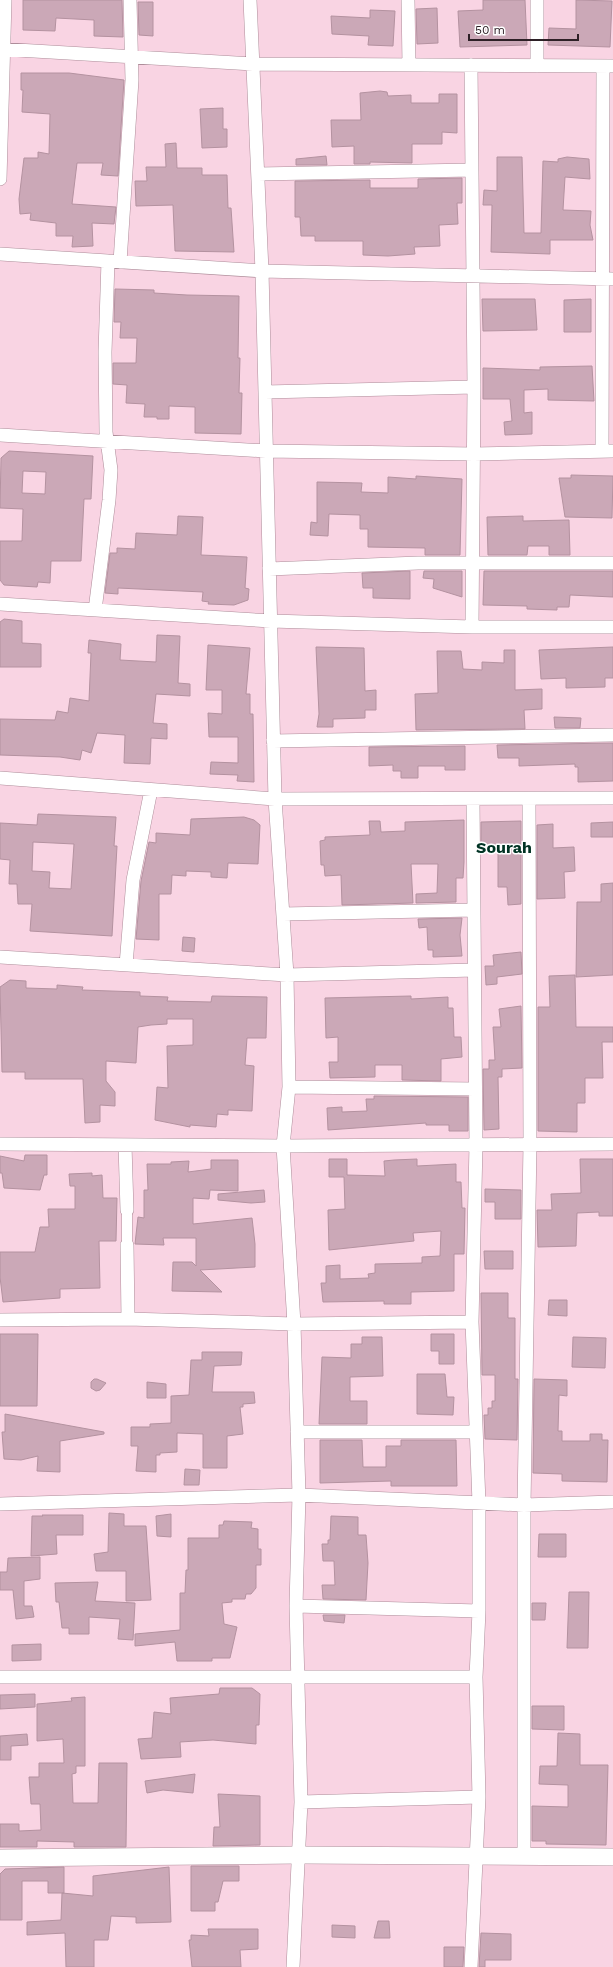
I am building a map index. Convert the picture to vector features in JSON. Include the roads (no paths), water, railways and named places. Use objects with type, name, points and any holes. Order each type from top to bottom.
[{"type":"street","points":[[0,179],[2,49],[5,0]]},
{"type":"street","points":[[95,610],[109,500],[111,461],[106,432],[105,352],[130,109],[132,57],[130,0]]},
{"type":"street","points":[[250,0],[262,271],[275,799],[287,976],[289,1087],[284,1146],[294,1324],[299,1495],[296,1606],[301,1802],[293,1967]]},
{"type":"street","points":[[408,0],[409,65]]},
{"type":"street","points":[[537,0],[537,66]]},
{"type":"street","points":[[0,435],[266,451],[474,454],[608,451],[608,66],[253,64],[2,49]]},
{"type":"street","points":[[471,65],[474,387],[472,626]]},
{"type":"street","points":[[258,174],[472,170]]},
{"type":"street","points":[[0,254],[262,271],[608,279]]},
{"type":"street","points":[[265,392],[474,387]]},
{"type":"street","points":[[269,569],[411,563],[613,563]]},
{"type":"street","points":[[0,604],[271,621],[472,626],[613,627]]},
{"type":"street","points":[[274,740],[613,735]]},
{"type":"street","points":[[0,778],[275,799],[472,800],[613,798]]},
{"type":"street","points":[[126,965],[133,880],[151,790]]},
{"type":"street","points":[[524,1857],[524,1505],[530,1144],[529,799]]},
{"type":"street","points":[[471,1967],[479,1797],[476,1677],[479,1611],[479,1503],[472,1322],[476,1145],[472,800]]},
{"type":"street","points":[[282,914],[474,910]]},
{"type":"street","points":[[0,957],[287,976],[474,970]]},
{"type":"street","points":[[289,1087],[475,1089]]},
{"type":"street","points":[[0,1144],[284,1146],[613,1144]]},
{"type":"street","points":[[125,1145],[128,1320]]},
{"type":"street","points":[[0,1320],[128,1320],[294,1324],[472,1322]]},
{"type":"street","points":[[297,1432],[476,1432]]},
{"type":"street","points":[[0,1504],[299,1495],[524,1505],[613,1502]]},
{"type":"street","points":[[296,1606],[479,1611]]},
{"type":"street","points":[[0,1677],[476,1677]]},
{"type":"street","points":[[301,1802],[479,1797]]},
{"type":"street","points":[[0,1858],[299,1855],[613,1857]]},
{"type":"district","name":"Sourah","points":[[504,847]]}]
